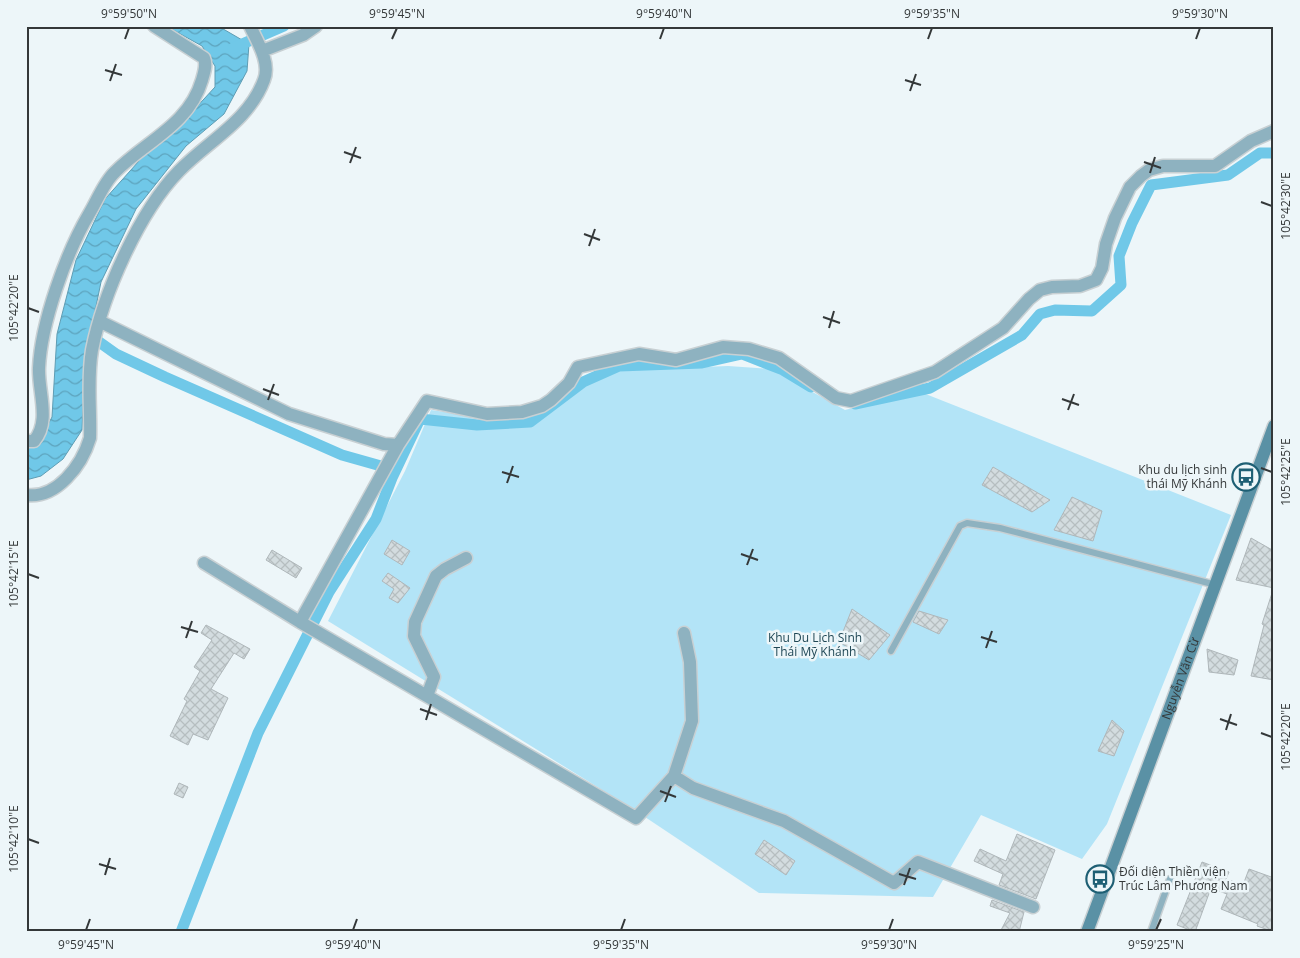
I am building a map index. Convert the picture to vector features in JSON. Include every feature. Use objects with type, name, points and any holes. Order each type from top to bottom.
[{"type":"main road","name":"Nguyễn Văn Cừ","points":[[1087,932],[1274,426]]},
{"type":"street","points":[[26,441],[34,441],[41,430],[42,415],[38,369],[42,342],[51,308],[78,234],[113,173],[181,118],[191,106],[201,84],[205,68],[204,58],[154,26]]},
{"type":"street","points":[[26,494],[44,495],[62,484],[86,448],[90,432],[92,351],[99,325],[127,249],[143,218],[178,172],[222,135],[253,101],[265,78],[262,51],[250,26]]},
{"type":"street","points":[[262,51],[303,35],[316,26]]},
{"type":"street","points":[[300,622],[395,450],[427,401],[487,414],[522,412],[542,406],[551,400],[569,382],[578,367],[639,354],[676,360],[722,347],[749,349],[786,362],[830,394],[844,401],[856,400],[892,385],[929,375],[1003,328],[1029,299],[1040,290],[1052,286],[1080,286],[1096,280],[1102,268],[1111,230],[1123,201],[1130,187],[1144,174],[1163,166],[1215,166],[1251,141],[1274,131]]},
{"type":"street","points":[[99,325],[289,414],[395,450]]},
{"type":"street","points":[[427,696],[434,677],[416,641],[413,629],[436,576],[466,558]]},
{"type":"street","points":[[204,562],[300,622],[636,818],[674,776],[692,720],[690,662],[684,633]]},
{"type":"street","points":[[674,776],[693,788],[784,821],[894,883],[918,862],[1033,907]]},
{"type":"lane","points":[[891,651],[960,526],[967,524],[1000,528],[1216,585]]},
{"type":"lane","points":[[1151,932],[1170,879]]},
{"type":"green space","name":"Khu Du Lịch Sinh Thái Mỹ Khánh","points":[[728,366],[771,369],[845,410],[918,391],[1231,515],[1107,824],[1082,859],[981,815],[933,897],[759,893],[630,807],[328,621],[405,471],[431,410],[531,425],[604,371]]},
{"type":"water","points":[[166,26],[218,26],[249,44],[247,71],[224,114],[186,146],[136,209],[101,282],[85,360],[82,430],[63,459],[41,476],[26,480],[26,448],[37,446],[52,417],[57,334],[76,260],[105,199],[155,143],[181,124],[215,87],[215,66],[202,46]]},
{"type":"building","points":[[993,467],[1050,500],[1032,512],[982,485]]},
{"type":"building","points":[[1072,497],[1102,511],[1093,541],[1054,530]]},
{"type":"building","points":[[1251,538],[1274,551],[1274,588],[1236,580]]},
{"type":"building","points":[[392,540],[410,551],[402,565],[384,554]]},
{"type":"building","points":[[272,550],[302,568],[296,578],[266,560]]},
{"type":"building","points":[[388,573],[410,588],[398,603],[389,598],[394,589],[382,581]]},
{"type":"building","points":[[1272,593],[1274,593],[1274,680],[1251,676],[1264,625],[1262,624]]},
{"type":"building","points":[[852,609],[890,635],[869,660],[839,642]]},
{"type":"building","points":[[919,611],[948,620],[939,634],[913,622]]},
{"type":"building","points":[[206,625],[250,649],[244,659],[234,653],[211,689],[228,698],[208,740],[193,734],[188,745],[170,736],[187,701],[184,699],[200,671],[194,667],[212,640],[201,633]]},
{"type":"building","points":[[1207,649],[1238,660],[1234,675],[1209,672]]},
{"type":"building","points":[[1112,720],[1124,731],[1114,756],[1098,751]]},
{"type":"building","points":[[179,783],[188,787],[183,798],[174,794]]},
{"type":"building","points":[[1017,834],[1055,850],[1036,899],[999,885],[1003,874],[974,861],[980,849],[1006,861]]},
{"type":"building","points":[[764,840],[795,861],[786,875],[755,854]]},
{"type":"building","points":[[1202,862],[1229,872],[1226,879],[1243,885],[1249,869],[1274,878],[1274,932],[1221,909],[1227,894],[1211,888],[1195,932],[1177,925]]},
{"type":"building","points":[[992,900],[1024,912],[1019,932],[1000,932],[1010,913],[990,906]]},
{"type":"waterway","points":[[233,48],[284,26]]},
{"type":"waterway","points":[[855,404],[930,388],[1022,335],[1040,314],[1055,310],[1092,311],[1121,285],[1119,256],[1132,223],[1151,185],[1228,175],[1260,153],[1274,153]]},
{"type":"waterway","points":[[88,334],[116,354],[165,377],[342,455],[381,466],[392,478],[376,519],[329,592],[258,733],[181,932]]},
{"type":"waterway","points":[[392,478],[420,419],[477,425],[530,422],[583,382],[619,366],[702,363],[742,354],[783,370],[811,387]]},
{"type":"place","name":"Khu du lịch sinh thái Mỹ Khánh","points":[[1246,477]]},
{"type":"place","name":"Đối diện Thiền viện Trúc Lâm Phương Nam","points":[[1100,879]]}]
